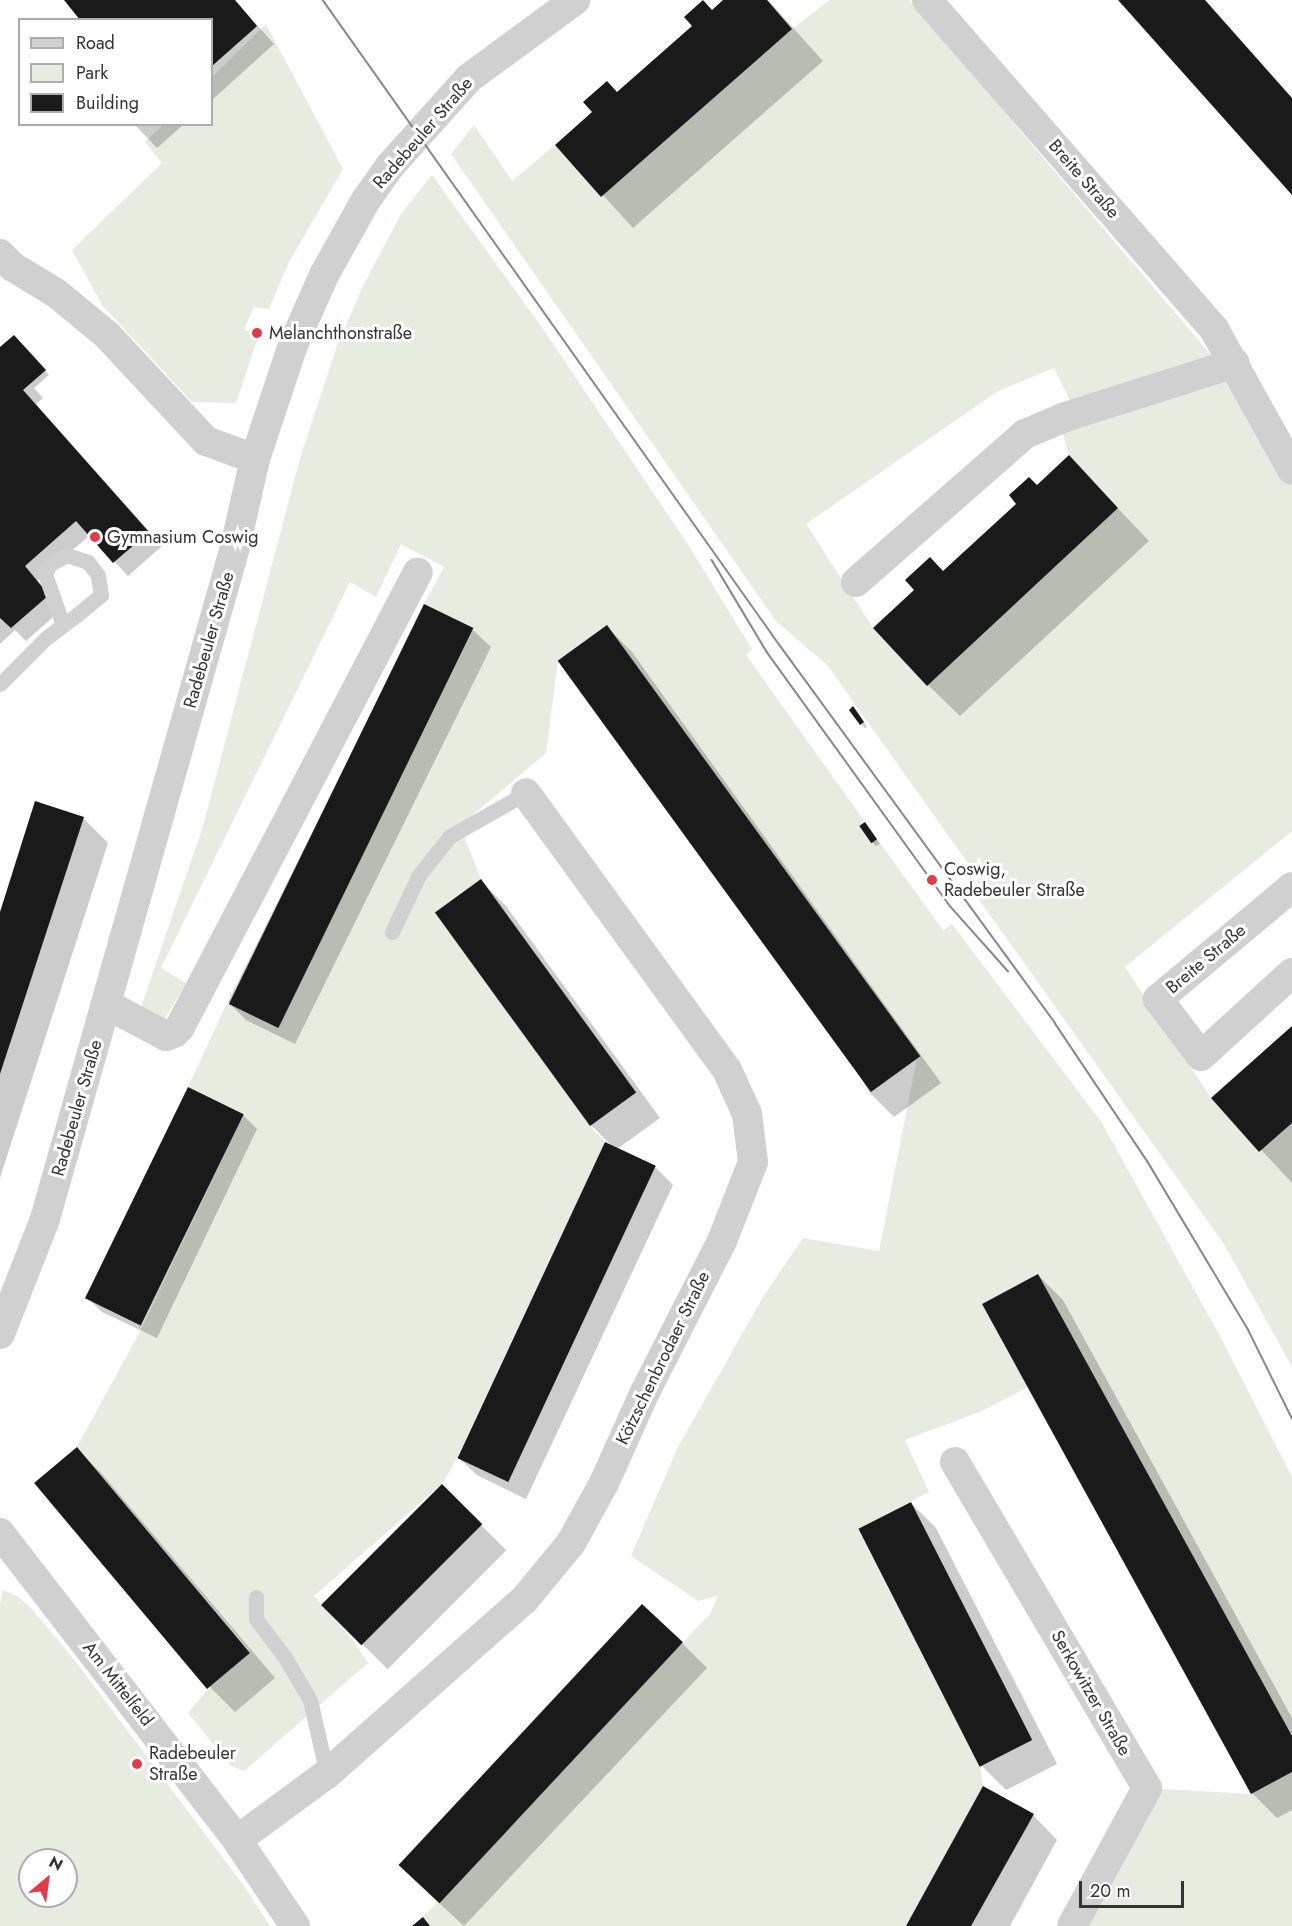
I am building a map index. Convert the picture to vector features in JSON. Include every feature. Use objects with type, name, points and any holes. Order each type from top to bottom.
[{"type":"street","name":"Radebeuler Straße","points":[[0,1334],[45,1219],[236,547],[255,459],[293,345],[324,275],[366,200],[390,165],[469,78],[575,0]]},
{"type":"street","name":"Breite Straße","points":[[927,0],[1214,329],[1235,363],[1280,453],[1292,470]]},
{"type":"street","points":[[0,254],[13,267],[56,292],[107,335],[206,441],[255,459]]},
{"type":"street","points":[[856,582],[1025,434],[1065,417],[1235,363]]},
{"type":"street","points":[[106,1004],[166,1036],[174,1033],[180,1027],[418,572]]},
{"type":"street","name":"Kötzschenbrodaer Straße","points":[[237,1840],[327,1774],[524,1600],[571,1543],[604,1483],[645,1394],[722,1241],[753,1162],[747,1114],[727,1070],[526,793]]},
{"type":"street","name":"Breite Straße","points":[[1292,886],[1158,999],[1201,1056],[1292,973]]},
{"type":"street","name":"Serkowitzer Straße","points":[[956,1462],[1147,1788],[1072,1926]]},
{"type":"street","name":"Am Mittelfeld","points":[[0,1533],[237,1840],[295,1926]]},
{"type":"lane","points":[[0,684],[46,638],[63,625],[101,595],[99,575],[88,562],[67,555],[50,564],[45,574],[63,625]]},
{"type":"lane","points":[[392,932],[419,875],[450,836],[526,793]]},
{"type":"lane","points":[[256,1597],[256,1619],[286,1659],[310,1700],[327,1774]]},
{"type":"green space","points":[[830,0],[909,0],[1223,369],[1292,487],[1292,831],[1125,967],[1211,1098],[1259,1152],[1292,1123],[1292,1367],[1224,1244],[980,901],[977,876],[828,666],[776,621],[451,154],[474,125],[512,181],[555,145],[601,197],[792,29]],"holes":[[[1054,368],[1080,421],[1061,429],[1069,455],[1118,508],[927,686],[873,628],[806,524],[998,391]]]},
{"type":"green space","points":[[266,24],[343,169],[289,262],[269,309],[254,307],[244,329],[258,337],[236,403],[192,402],[102,305],[72,250],[162,163],[145,142],[162,126],[213,126],[213,76]]},
{"type":"green space","points":[[432,175],[543,329],[689,546],[752,649],[746,655],[865,822],[859,826],[870,843],[877,839],[943,930],[952,924],[1102,1123],[1221,1338],[1292,1477],[1292,1736],[1038,1274],[982,1304],[1028,1387],[982,1411],[905,1440],[929,1492],[858,1529],[980,1766],[983,1786],[906,1926],[430,1926],[423,1917],[710,1614],[718,1596],[698,1601],[631,1556],[677,1449],[763,1297],[803,1238],[879,1251],[917,1058],[607,626],[558,661],[546,753],[460,826],[481,879],[435,912],[590,1126],[605,1142],[457,1458],[442,1484],[314,1596],[352,1639],[368,1663],[244,1771],[231,1766],[188,1713],[209,1688],[251,1652],[77,1447],[143,1326],[244,1114],[188,1087],[227,1003],[277,1027],[474,629],[424,604],[444,567],[401,544],[376,597],[350,582],[161,968],[186,983],[163,1022],[140,1010],[203,826],[300,458],[337,346],[362,288],[401,214]]},
{"type":"green space","points":[[3,1590],[19,1597],[31,1608],[76,1662],[244,1886],[270,1926],[0,1926],[0,1603]]},
{"type":"green space","points":[[1292,1772],[1292,1926],[1072,1926],[1147,1788],[1251,1794]]},
{"type":"building","points":[[64,0],[235,0],[257,26],[213,65],[213,18],[78,18]]},
{"type":"building","points":[[703,0],[712,10],[723,0],[767,0],[792,29],[601,197],[555,145],[592,112],[583,102],[607,81],[617,92],[692,26],[684,17]]},
{"type":"building","points":[[1118,0],[1205,0],[1292,98],[1292,195]]},
{"type":"building","name":"Gymnasium Coswig","points":[[14,335],[46,370],[23,390],[149,532],[113,563],[76,521],[25,566],[49,595],[11,628],[0,618],[0,347]]},
{"type":"building","points":[[1069,455],[1118,508],[927,686],[873,628],[914,590],[905,580],[930,557],[943,571],[1016,504],[1009,495],[1029,477],[1037,485]]},
{"type":"building","points":[[424,604],[473,628],[278,1028],[229,1004]]},
{"type":"building","points":[[607,625],[920,1056],[871,1092],[558,661]]},
{"type":"building","points":[[853,706],[864,722],[860,725],[849,710]]},
{"type":"building","points":[[35,801],[84,817],[0,1074],[0,912]]},
{"type":"building","points":[[865,822],[877,839],[871,843],[859,826]]},
{"type":"building","points":[[481,879],[636,1093],[590,1126],[435,913]]},
{"type":"building","points":[[1292,1026],[1292,1123],[1259,1152],[1211,1098]]},
{"type":"building","points":[[188,1087],[244,1114],[141,1325],[85,1298]]},
{"type":"building","points":[[605,1142],[656,1166],[508,1482],[458,1458]]},
{"type":"building","points":[[1038,1274],[1292,1736],[1292,1772],[1251,1794],[982,1304]]},
{"type":"building","points":[[77,1447],[250,1653],[207,1689],[34,1483]]},
{"type":"building","points":[[442,1484],[482,1524],[361,1645],[321,1605]]},
{"type":"building","points":[[911,1502],[1032,1740],[980,1767],[858,1529]]},
{"type":"building","points":[[642,1604],[683,1642],[439,1903],[399,1865]]},
{"type":"building","points":[[983,1786],[1034,1814],[971,1926],[906,1926]]},
{"type":"building","points":[[423,1917],[430,1926],[412,1926]]},
{"type":"tram line","points":[[323,0],[779,644],[1055,1023],[1148,1162],[1249,1331],[1292,1418]]},
{"type":"tram line","points":[[712,560],[767,652],[951,907],[1008,971]]},
{"type":"place","name":"Melanchthonstraße","points":[[257,333]]},
{"type":"place","name":"Gymnasium Coswig","points":[[95,537]]},
{"type":"place","name":"Coswig, Radebeuler Straße","points":[[932,880]]},
{"type":"place","name":"Radebeuler Straße","points":[[137,1764]]}]
